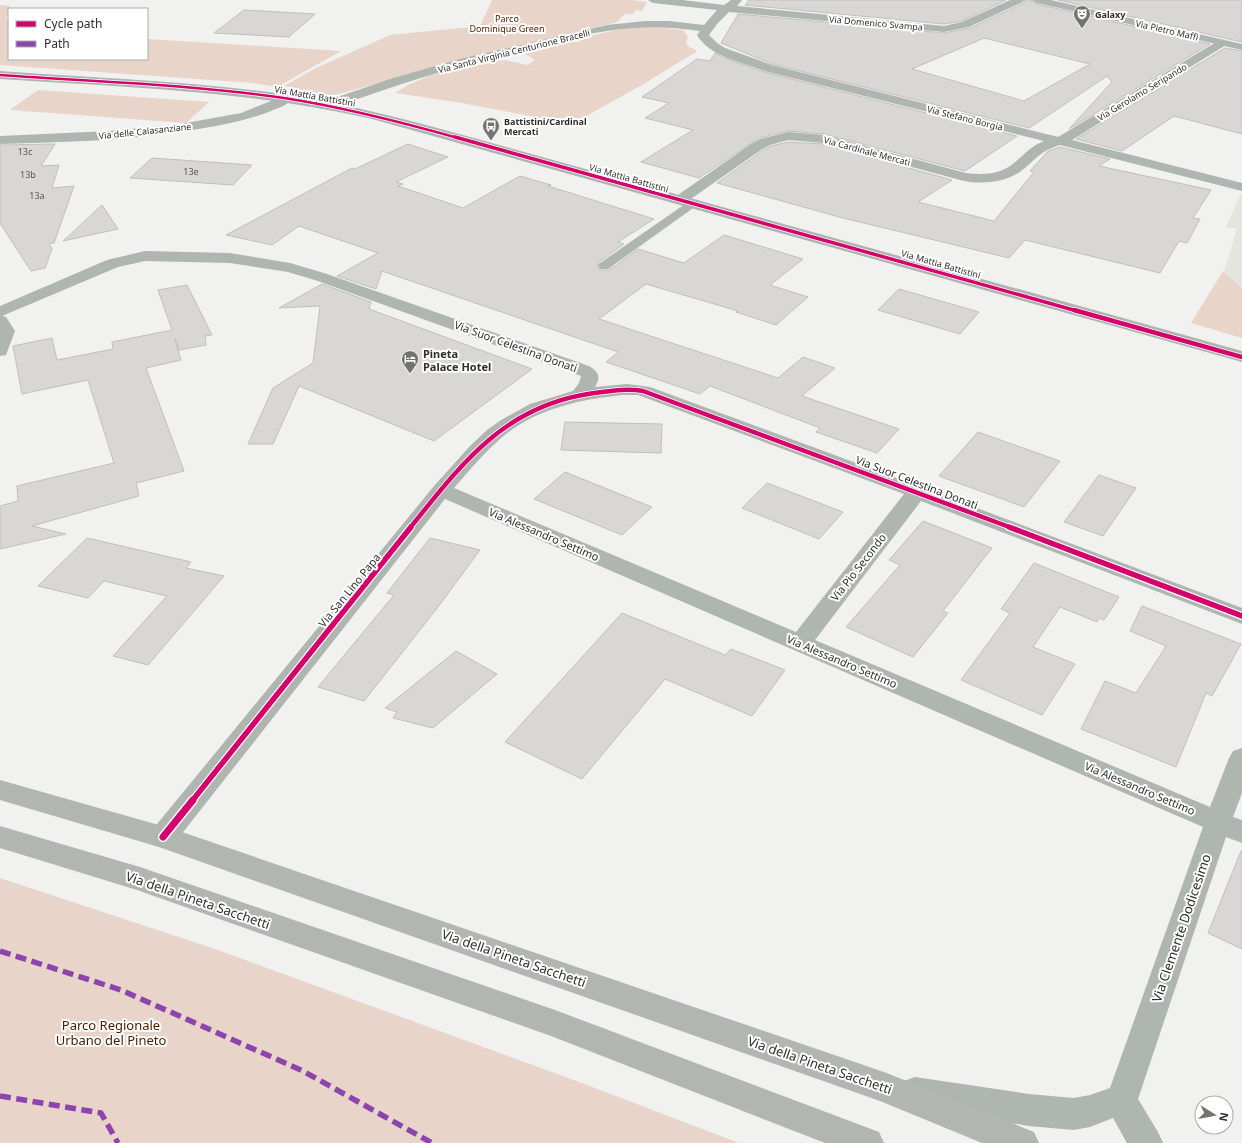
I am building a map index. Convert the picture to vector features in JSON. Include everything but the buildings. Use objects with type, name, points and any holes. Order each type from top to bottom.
[{"type":"main road","name":"Via Mattia Battistini","points":[[0,75],[221,91],[286,99],[408,124],[1242,357]]},
{"type":"main road","name":"Via della Pineta Sacchetti","points":[[0,790],[163,837],[884,1087],[1022,1143]]},
{"type":"main road","name":"Via della Pineta Sacchetti","points":[[0,837],[140,879],[548,1021],[867,1143]]},
{"type":"street","name":"Via Domenico Svampa","points":[[653,0],[944,29],[965,25],[1020,0]]},
{"type":"street","points":[[707,29],[737,0]]},
{"type":"street","name":"Via Pietro Maffi","points":[[1043,1],[1242,47]]},
{"type":"street","name":"Via Santa Virginia Centurione Bracelli","points":[[325,106],[354,95],[459,63],[613,27],[635,24],[659,24],[707,29]]},
{"type":"street","name":"Via Stefano Borgia","points":[[707,29],[703,36],[712,46],[768,68],[1242,187]]},
{"type":"street","name":"Via Gerolamo Seripando","points":[[1061,141],[1222,43]]},
{"type":"street","name":"Via delle Calasanziane","points":[[0,140],[120,135],[215,123],[250,115],[286,99]]},
{"type":"street","name":"Via Cardinale Mercati","points":[[686,202],[756,147],[782,137],[802,136],[824,139],[951,174],[975,178],[1006,174],[1018,167],[1035,151],[1046,145],[1061,141]]},
{"type":"street","name":"Via Suor Celestina Donati","points":[[0,312],[91,272],[124,260],[157,255],[207,256],[242,259],[290,268],[321,277],[583,370],[590,374],[590,378],[586,387],[580,394]]},
{"type":"street","points":[[0,321],[6,331],[0,351]]},
{"type":"street","name":"Via Suor Celestina Donati","points":[[580,394],[627,390],[643,391],[917,492],[1242,616]]},
{"type":"street","name":"Via San Lino Papa","points":[[163,837],[441,490],[483,444],[503,427],[518,417],[580,394]]},
{"type":"street","name":"Via Alessandro Settimo","points":[[441,490],[1230,827]]},
{"type":"street","name":"Via Pio Secondo","points":[[800,643],[917,492]]},
{"type":"street","name":"Via Clemente Dodicesimo","points":[[1122,1099],[1230,827],[1242,758]]},
{"type":"street","points":[[884,1087],[1029,1110],[1074,1114],[1090,1112],[1122,1099],[1129,1116],[1146,1143]]},
{"type":"lane","points":[[604,266],[686,202]]},
{"type":"shaded area","points":[[1241,194],[1242,288],[1224,271],[1237,229],[1226,227]]},
{"type":"green space","name":"Parco Dominique Green","points":[[492,0],[630,0],[647,2],[642,11],[636,10],[633,14],[625,14],[617,22],[469,58],[332,96],[284,86],[316,68],[390,35],[480,26]]},
{"type":"green space","points":[[0,5],[10,6],[8,8],[6,19],[8,20],[8,60],[148,60],[148,39],[341,51],[277,87],[253,83],[0,65]]},
{"type":"green space","points":[[648,26],[683,30],[688,37],[686,43],[689,47],[696,50],[696,52],[640,86],[572,124],[462,103],[395,93],[408,85],[431,75],[504,60],[528,65],[535,60],[525,54],[525,51],[563,42],[578,42],[587,37],[624,28]]},
{"type":"green space","points":[[38,90],[209,102],[186,123],[10,110]]},
{"type":"green space","points":[[1223,271],[1242,288],[1242,338],[1191,323]]},
{"type":"green space","name":"Parco Regionale Urbano del Pineto","points":[[0,878],[218,950],[582,1083],[739,1143],[0,1143]]},
{"type":"marked path","points":[[0,951],[121,990],[303,1071],[432,1143]]},
{"type":"marked path","points":[[0,1096],[101,1113],[118,1143]]},
{"type":"cycle path","points":[[0,75],[213,90],[284,98],[350,110],[437,132],[1242,357]]},
{"type":"cycle path","points":[[163,837],[441,490],[477,450],[507,424],[536,408],[552,402],[584,394],[627,389],[643,391],[917,492],[1242,616]]},
{"type":"place","name":"Galaxy","points":[[1082,29]]},
{"type":"place","name":"Battistini/Cardinal Mercati","points":[[491,141]]},
{"type":"place","name":"Pineta Palace Hotel","points":[[410,374]]}]
